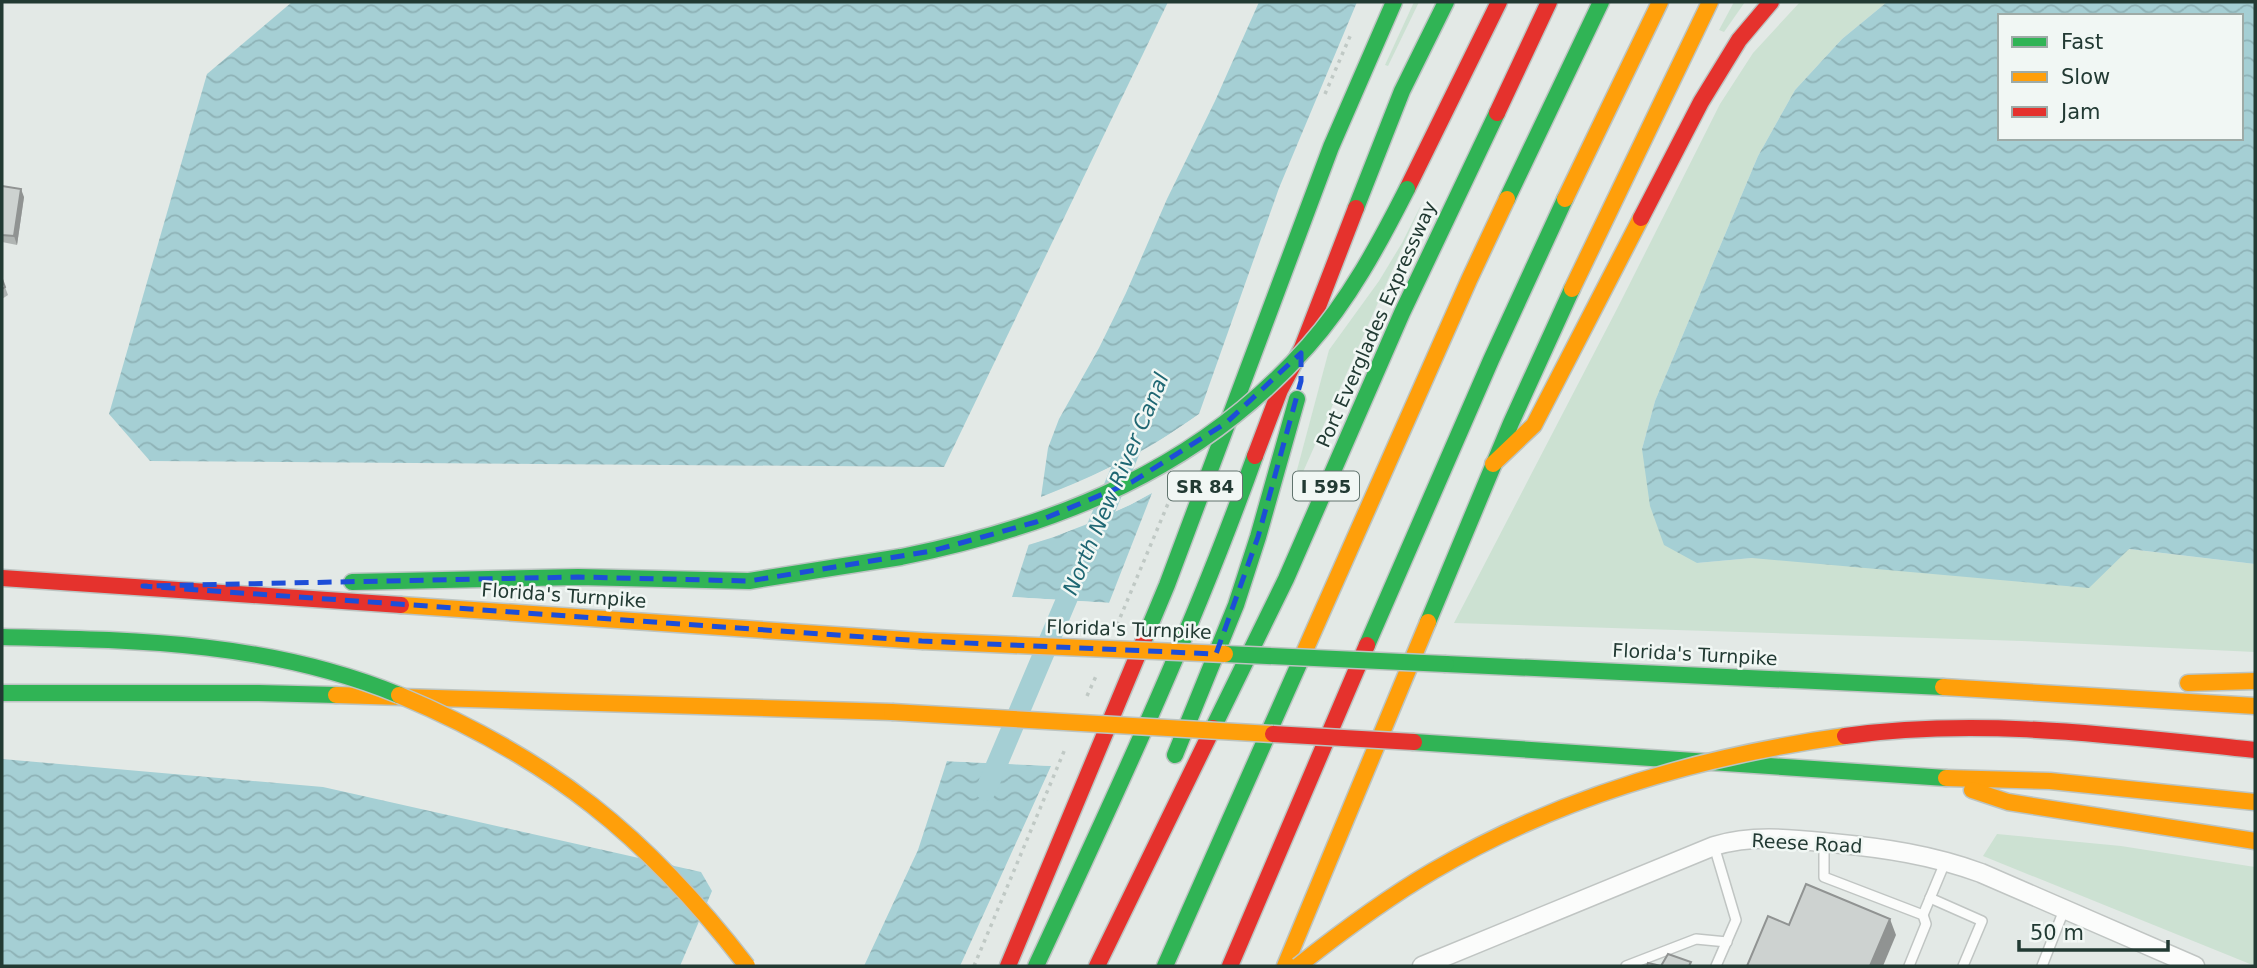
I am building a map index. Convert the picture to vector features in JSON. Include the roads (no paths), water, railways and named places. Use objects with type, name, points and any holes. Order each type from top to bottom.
[{"type":"main road","name":"SR 84","points":[[1008,966],[1167,585],[1331,147],[1394,2]]},
{"type":"main road","points":[[1035,966],[1114,795],[1230,524],[1285,377],[1302,348],[1402,92],[1446,2]]},
{"type":"main road","points":[[333,582],[578,577],[749,581],[901,556],[998,535],[1071,510],[1132,482],[1198,443],[1256,398],[1309,345],[1377,249],[1499,2]]},
{"type":"main road","name":"Port Everglades Expressway","points":[[1097,966],[1286,579],[1402,313],[1549,2]]},
{"type":"main road","points":[[1165,966],[1469,280],[1601,2]]},
{"type":"main road","points":[[1230,966],[1458,433],[1660,2]]},
{"type":"main road","points":[[1284,966],[1493,464],[1621,184],[1710,2]]},
{"type":"main road","points":[[1493,464],[1534,425],[1701,102],[1739,40],[1771,2]]},
{"type":"main road","points":[[1168,774],[1236,605],[1258,537],[1301,381],[1302,348]]},
{"type":"main road","name":"Florida's Turnpike","points":[[2,579],[143,586],[922,641],[1993,689],[2255,706]]},
{"type":"main road","points":[[143,586],[306,583]]},
{"type":"main road","points":[[2,637],[142,640],[225,648],[336,673],[436,710],[492,738],[587,799],[694,898],[747,966]]},
{"type":"main road","points":[[1993,689],[2255,681]]},
{"type":"main road","points":[[2,693],[272,694],[892,712],[1414,742],[1936,778],[2050,781],[2255,802]]},
{"type":"main road","points":[[1298,966],[1396,895],[1454,859],[1516,828],[1602,792],[1749,750],[1823,737],[1884,731],[2004,728],[2255,750]]},
{"type":"main road","points":[[1936,778],[2008,802],[2255,841]]},
{"type":"main road","points":[[1097,966],[1148,825]]},
{"type":"street","name":"Reese Road","points":[[1422,966],[1440,962],[1714,846],[1749,838],[1824,842],[1910,852],[1946,860],[2195,966]]},
{"type":"lane","points":[[1824,842],[1824,877],[1923,915]]},
{"type":"lane","points":[[1714,846],[1736,920],[1716,966]]},
{"type":"lane","points":[[1909,966],[1926,924],[1923,915],[1946,860]]},
{"type":"lane","points":[[1930,898],[1982,921],[1962,966]]},
{"type":"lane","points":[[2042,966],[2064,910]]},
{"type":"lane","points":[[1626,966],[1696,939],[1727,942]]},
{"type":"water","points":[[292,2],[1168,2],[944,467],[150,461],[109,414],[207,74]]},
{"type":"water","points":[[1259,2],[1357,2],[1279,188],[1199,414],[1123,461],[1041,497],[1048,448],[1059,419],[1126,293]]},
{"type":"water","points":[[1887,2],[2255,2],[2255,564],[2129,549],[2089,588],[1752,558],[1697,563],[1664,545],[1650,506],[1642,449],[1655,401],[1758,156],[1795,90],[1842,39]]},
{"type":"water","points":[[1152,493],[1109,603],[1012,597],[1029,544],[1092,522]]},
{"type":"water","points":[[2,759],[323,787],[701,872],[712,891],[680,966],[2,966]]},
{"type":"water","points":[[947,761],[1051,766],[960,966],[864,966],[918,850]]},
{"type":"waterway","name":"North New River Canal","points":[[1091,542],[1137,433]]},
{"type":"waterway","name":"North New River Canal","points":[[986,790],[1077,575]]}]
